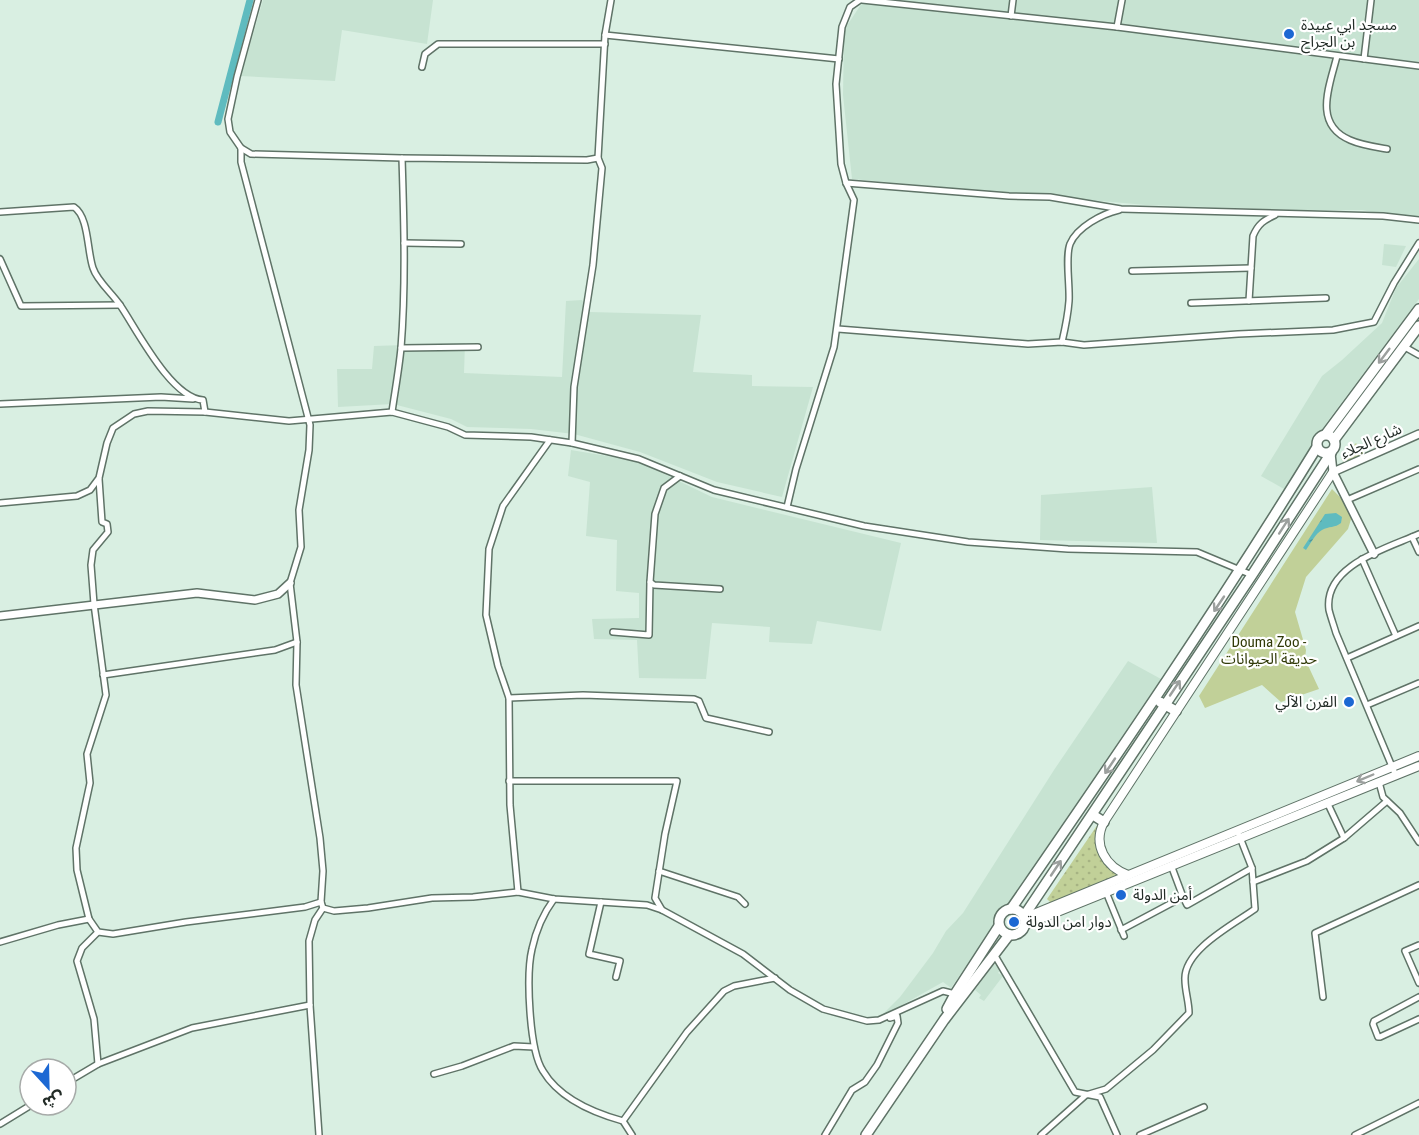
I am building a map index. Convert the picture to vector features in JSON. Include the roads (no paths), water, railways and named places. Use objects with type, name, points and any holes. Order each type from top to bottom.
[{"type":"main road","points":[[944,1020],[955,994],[999,926],[1001,915],[1011,909],[1241,570],[1317,447],[1318,439],[1326,434],[1419,309]]},
{"type":"main road","points":[[999,926],[1008,935],[1019,934],[1024,920],[1164,704],[1331,453],[1334,440],[1419,326]]},
{"type":"main road","points":[[1326,434],[1334,440]]},
{"type":"main road","points":[[1317,447],[1321,452],[1331,453]]},
{"type":"main road","points":[[1128,875],[1111,866],[1102,853],[1099,838],[1104,822],[1333,472]]},
{"type":"main road","points":[[1155,699],[1176,711]]},
{"type":"main road","points":[[1024,920],[1106,892],[1419,756]]},
{"type":"main road","points":[[1024,920],[1128,875],[1419,766]]},
{"type":"main road","points":[[1093,815],[1104,822]]},
{"type":"main road","points":[[1011,909],[1017,910],[1024,920]]},
{"type":"main road","points":[[866,1135],[944,1020],[1008,935]]},
{"type":"street","points":[[258,0],[228,119],[230,132],[241,148],[251,154],[402,158],[598,158]]},
{"type":"street","points":[[572,442],[574,387],[593,265],[602,168],[598,158],[605,35],[611,0]]},
{"type":"street","points":[[787,507],[796,469],[838,329],[842,278],[854,200],[841,164],[836,84],[842,27],[850,7],[861,0],[1117,27],[1419,66]]},
{"type":"street","points":[[1011,16],[1013,0]]},
{"type":"street","points":[[1117,27],[1122,0]]},
{"type":"street","points":[[1364,59],[1371,0]]},
{"type":"street","points":[[605,35],[839,59]]},
{"type":"street","points":[[422,67],[425,54],[438,44],[605,44]]},
{"type":"street","points":[[1337,56],[1325,104],[1327,117],[1335,130],[1349,140],[1387,149]]},
{"type":"street","points":[[241,148],[241,162],[308,419],[309,450],[299,510],[301,547],[290,583],[297,642],[296,685],[323,871],[322,905],[309,941],[310,1005],[319,1135]]},
{"type":"street","points":[[392,412],[401,348],[404,243],[402,158]]},
{"type":"street","points":[[846,183],[1000,196],[1050,197],[1120,209],[1277,215],[1383,216],[1419,220]]},
{"type":"street","points":[[0,212],[74,207],[79,211],[87,235],[93,269],[120,305],[161,369],[186,394],[195,399]]},
{"type":"street","points":[[1062,342],[1069,301],[1071,243],[1093,220],[1120,209]]},
{"type":"street","points":[[1249,301],[1253,236],[1263,220],[1277,215]]},
{"type":"street","points":[[404,243],[460,244]]},
{"type":"street","points":[[838,329],[1028,344],[1062,342],[1084,345],[1333,330],[1374,322],[1394,283],[1419,243]]},
{"type":"street","points":[[0,259],[21,306],[120,305]]},
{"type":"street","points":[[1132,271],[1251,268]]},
{"type":"street","points":[[1191,303],[1326,298]]},
{"type":"street","points":[[1403,346],[1419,355]]},
{"type":"street","points":[[401,348],[478,348]]},
{"type":"street","points":[[0,404],[160,397],[203,400],[206,412]]},
{"type":"street","points":[[825,1135],[852,1090],[865,1082],[877,1065],[898,1023],[897,1016],[867,1021],[823,1009],[790,990],[743,954],[662,910],[647,905],[554,899],[518,892],[473,897],[432,898],[334,911],[322,905],[186,922],[113,934],[98,932],[89,919],[77,870],[76,848],[90,783],[87,754],[106,695],[91,565],[93,550],[108,532],[107,524],[102,522],[99,478],[113,428],[134,414],[148,411],[206,412],[289,421],[392,412],[448,427],[465,435],[531,437],[572,442],[639,459],[714,490],[864,526],[968,542],[1068,549],[1197,552],[1252,574]]},
{"type":"street","name":"شارع الجلاء","points":[[1333,472],[1418,435]]},
{"type":"street","points":[[518,892],[510,805],[509,698],[498,666],[486,615],[489,549],[503,506],[549,440]]},
{"type":"street","points":[[1331,453],[1333,472],[1374,554]]},
{"type":"street","points":[[1347,500],[1419,469]]},
{"type":"street","points":[[613,632],[649,635],[655,514],[664,488],[680,476]]},
{"type":"street","points":[[0,503],[76,496],[90,490],[99,478]]},
{"type":"street","points":[[1396,776],[1329,610],[1330,598],[1339,578],[1362,559],[1419,534]]},
{"type":"street","points":[[1412,537],[1419,552]]},
{"type":"street","points":[[1362,559],[1396,636]]},
{"type":"street","points":[[650,582],[654,585],[720,589]]},
{"type":"street","points":[[0,616],[197,593],[255,600],[278,594],[290,583]]},
{"type":"street","points":[[1347,658],[1419,626]]},
{"type":"street","points":[[103,675],[276,650],[297,642]]},
{"type":"street","points":[[1367,705],[1419,683]]},
{"type":"street","points":[[509,698],[583,695],[694,699],[699,701],[706,718],[769,732]]},
{"type":"street","points":[[509,781],[677,781],[655,898],[662,910]]},
{"type":"street","points":[[1379,782],[1381,794],[1400,813],[1419,842]]},
{"type":"street","points":[[1253,882],[1307,861],[1344,838],[1387,801]]},
{"type":"street","points":[[1327,802],[1344,838]]},
{"type":"street","points":[[1041,1135],[1086,1095],[1106,1089],[1153,1050],[1189,1013],[1189,1000],[1184,980],[1186,968],[1192,958],[1226,927],[1255,909],[1252,868],[1239,834]]},
{"type":"street","points":[[1171,865],[1187,905],[1252,868]]},
{"type":"street","points":[[659,871],[738,897],[745,904]]},
{"type":"street","points":[[1323,997],[1315,933],[1419,885]]},
{"type":"street","points":[[1106,892],[1122,933],[1183,897]]},
{"type":"street","points":[[554,899],[542,916],[532,949],[531,1017],[534,1047],[541,1069],[549,1080],[566,1095],[599,1114],[623,1121],[632,1135]]},
{"type":"street","points":[[601,902],[589,954],[620,960],[616,977]]},
{"type":"street","points":[[0,942],[58,925],[89,919]]},
{"type":"street","points":[[98,932],[82,948],[77,961],[94,1019],[98,1064]]},
{"type":"street","points":[[1419,945],[1405,951],[1419,983]]},
{"type":"street","points":[[994,954],[1075,1092],[1101,1097],[1117,1135]]},
{"type":"street","points":[[623,1121],[687,1032],[724,991],[734,986],[775,978]]},
{"type":"street","points":[[879,1020],[943,991],[955,994]]},
{"type":"street","points":[[1419,997],[1374,1021],[1373,1024],[1380,1037],[1419,1018]]},
{"type":"street","points":[[78,1076],[98,1064],[192,1028],[310,1005]]},
{"type":"street","points":[[434,1074],[514,1046],[534,1047]]},
{"type":"street","points":[[1355,1135],[1419,1103]]},
{"type":"street","points":[[1140,1135],[1204,1107]]},
{"type":"street","points":[[0,1124],[18,1113]]},
{"type":"water","points":[[1336,513],[1342,517],[1341,523],[1322,530],[1306,550],[1303,548],[1325,514]]},
{"type":"waterway","points":[[218,122],[250,0]]},
{"type":"place","name":"مسجد ابي عبيدة بن الجراح","points":[[1289,34]]},
{"type":"place","name":"الفرن الآلي","points":[[1349,702]]},
{"type":"place","name":"أمن الدولة","points":[[1121,895]]},
{"type":"place","name":"دوار امن الدولة","points":[[1014,922]]},
{"type":"park label","name":"Douma Zoo - حديقة الحيوانات","points":[[1269,650]]}]
